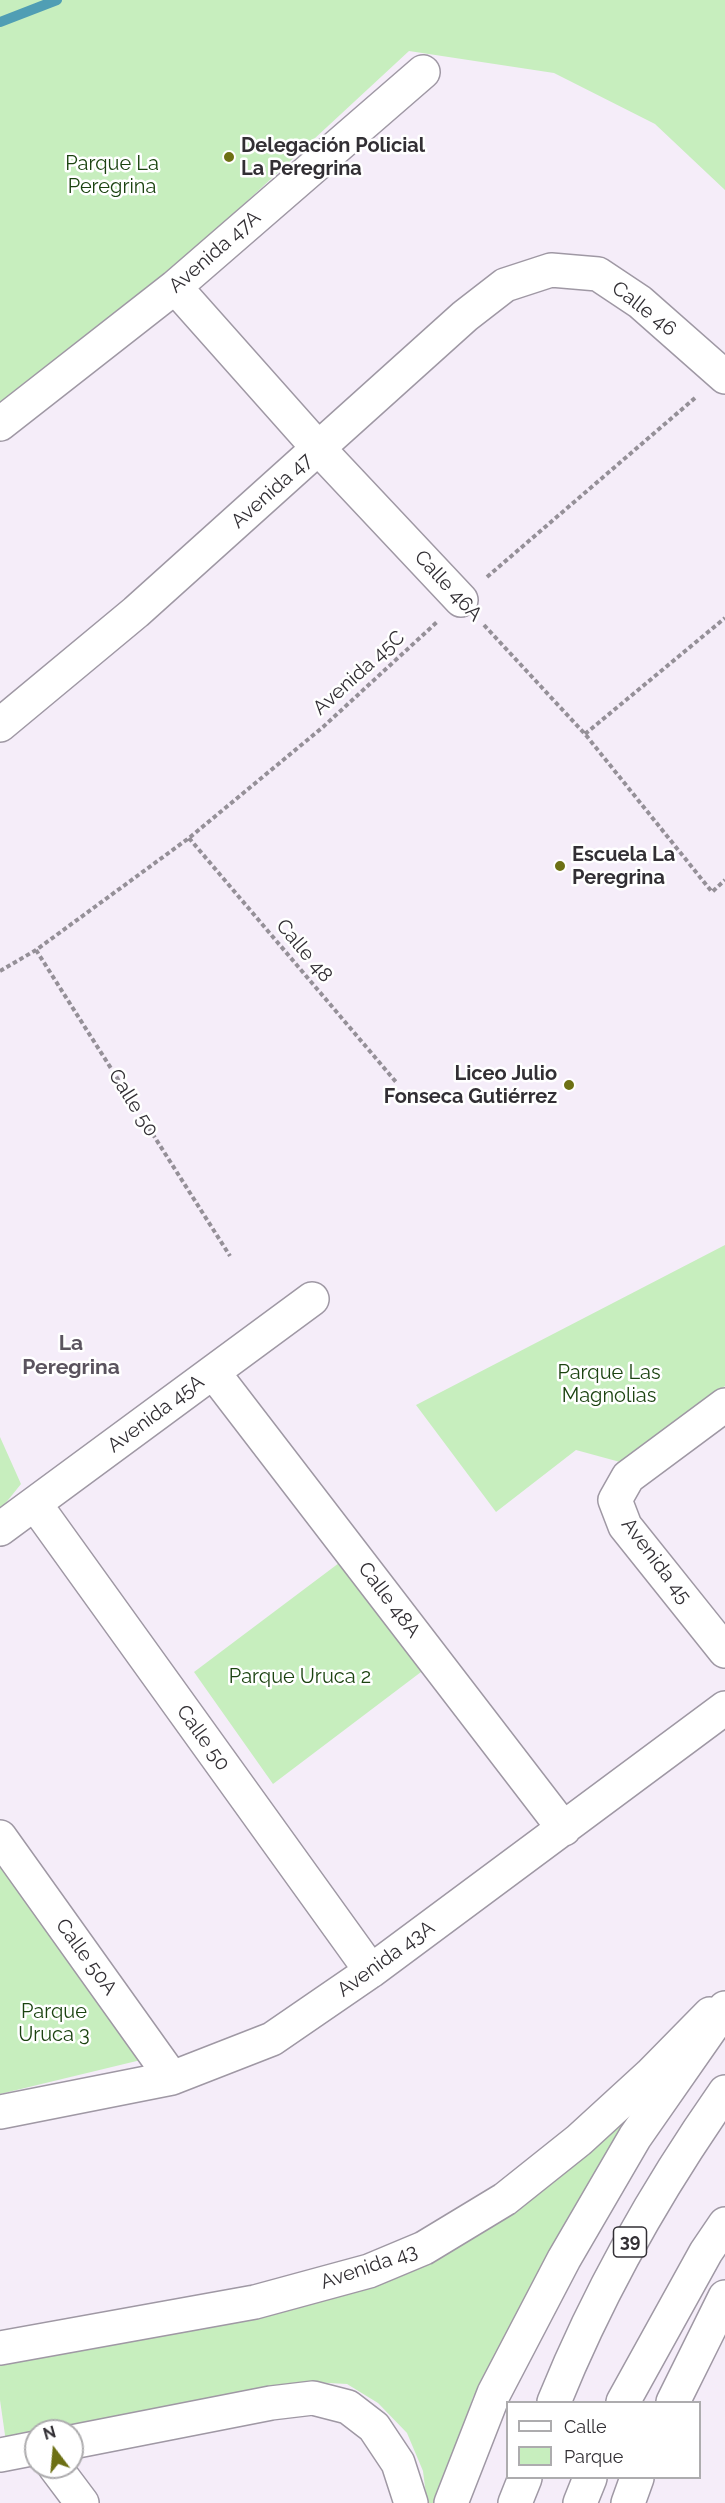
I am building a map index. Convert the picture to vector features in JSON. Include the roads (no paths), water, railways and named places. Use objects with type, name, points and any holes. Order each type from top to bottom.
[{"type":"main road","name":"Avenida 47A","points":[[0,424],[175,287],[423,72]]},
{"type":"main road","name":"Calle 46","points":[[551,270],[598,274],[640,302],[723,376]]},
{"type":"main road","name":"Avenida 47","points":[[0,725],[136,612],[465,316],[505,285],[551,270]]},
{"type":"main road","name":"Calle 46A","points":[[175,287],[319,449],[461,600]]},
{"type":"main road","name":"Avenida 45A","points":[[0,1529],[312,1299]]},
{"type":"main road","name":"Calle 48A","points":[[213,1372],[564,1829]]},
{"type":"main road","name":"Avenida 45","points":[[725,1405],[628,1477],[615,1500],[625,1526],[725,1651]]},
{"type":"main road","name":"Calle 50","points":[[35,1504],[371,1971]]},
{"type":"main road","name":"Avenida 43A","points":[[0,2112],[172,2078],[272,2039],[371,1971],[725,1708]]},
{"type":"main road","name":"Calle 50A","points":[[0,1837],[172,2078]]},
{"type":"main road","name":"Avenida 43","points":[[0,2348],[255,2302],[369,2271],[424,2248],[505,2199],[579,2140],[650,2074],[725,1999]]},
{"type":"main road","points":[[451,2503],[494,2393],[564,2259],[635,2137],[725,2008]]},
{"type":"main road","name":"39","points":[[555,2401],[611,2274],[700,2127],[725,2092]]},
{"type":"main road","points":[[624,2401],[706,2252],[725,2224]]},
{"type":"main road","points":[[674,2401],[725,2297]]},
{"type":"main road","points":[[84,2440],[271,2403],[313,2398],[348,2407],[374,2427],[398,2463],[411,2503]]},
{"type":"main road","points":[[0,2455],[24,2450]]},
{"type":"main road","points":[[64,2479],[82,2503]]},
{"type":"main road","points":[[514,2503],[525,2479]]},
{"type":"main road","points":[[580,2503],[590,2479]]},
{"type":"waterway","points":[[0,22],[57,0]]},
{"type":"place","name":"Delegación Policial La Peregrina","points":[[229,157]]},
{"type":"place","name":"Escuela La Peregrina","points":[[560,866]]},
{"type":"place","name":"Liceo Julio Fonseca Gutiérrez","points":[[569,1085]]},
{"type":"district","name":"La Peregrina","points":[[71,1356]]},
{"type":"park label","name":"Parque La Peregrina","points":[[112,176]]},
{"type":"park label","name":"Parque Las Magnolias","points":[[609,1384]]},
{"type":"park label","name":"Parque Uruca 2","points":[[300,1677]]},
{"type":"park label","name":"Parque Uruca 3","points":[[54,2024]]}]
